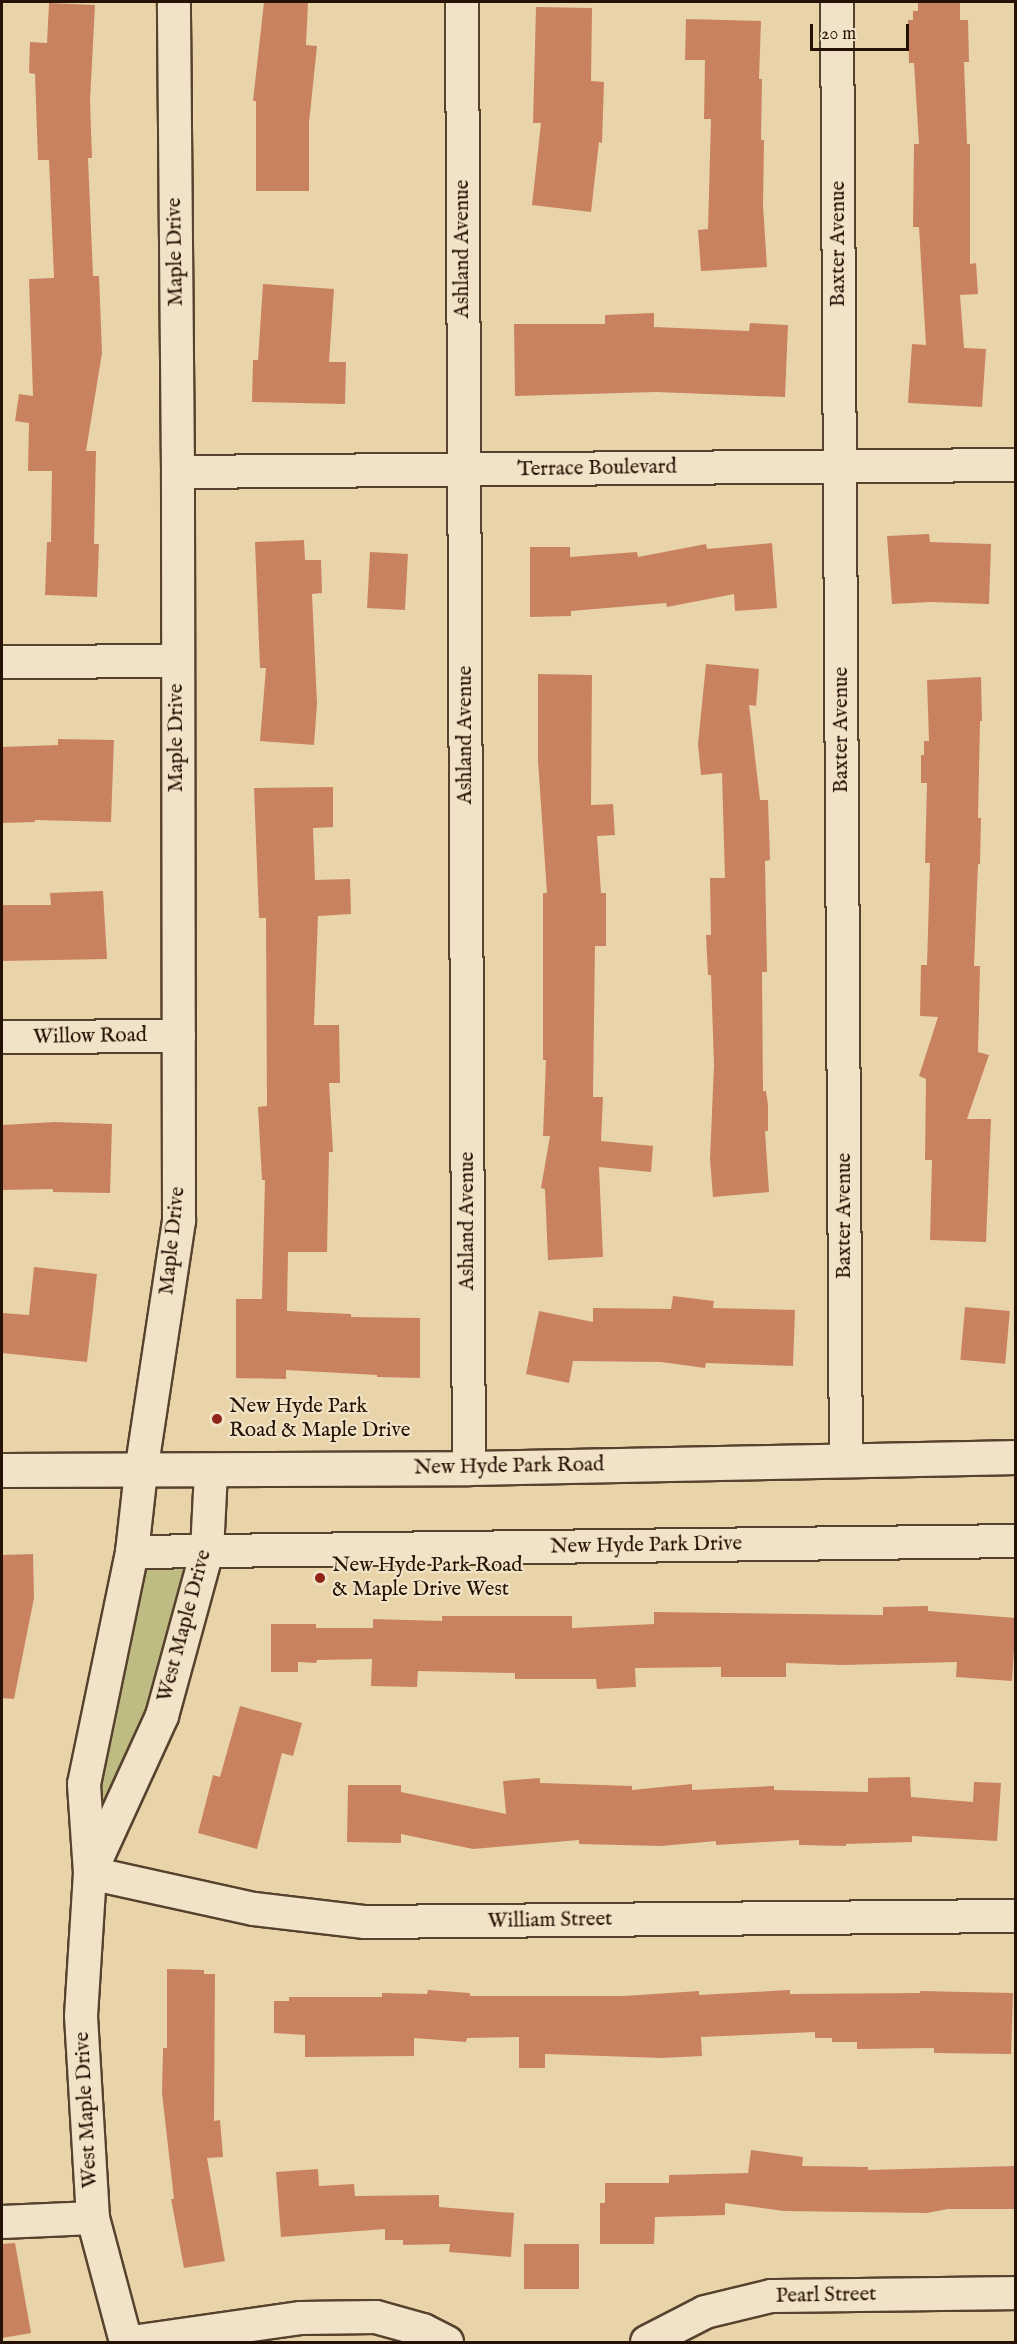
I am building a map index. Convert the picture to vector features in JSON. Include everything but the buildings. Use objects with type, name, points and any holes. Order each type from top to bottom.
[{"type":"main road","name":"New Hyde Park Road","points":[[2,1470],[141,1472],[469,1468],[1016,1457]]},
{"type":"street","name":"Maple Drive","points":[[141,1472],[179,1221],[178,472],[174,2]]},
{"type":"street","name":"Ashland Avenue","points":[[462,2],[469,1468]]},
{"type":"street","name":"Baxter Avenue","points":[[837,2],[846,1459]]},
{"type":"street","name":"Terrace Boulevard","points":[[178,472],[1016,465]]},
{"type":"street","points":[[2,662],[177,661]]},
{"type":"street","name":"Willow Road","points":[[2,1037],[179,1036]]},
{"type":"street","name":"West Maple Drive","points":[[90,1873],[162,1716],[207,1551],[211,1471]]},
{"type":"street","name":"West Maple Drive","points":[[126,2343],[93,2218],[81,2016],[90,1873],[84,1784],[132,1552],[141,1472]]},
{"type":"street","name":"New Hyde Park Drive","points":[[132,1552],[1016,1541]]},
{"type":"street","name":"William Street","points":[[90,1873],[254,1909],[365,1922],[1016,1916]]},
{"type":"street","points":[[2,2222],[93,2218]]},
{"type":"street","name":"Pearl Street","points":[[647,2343],[705,2312],[771,2296],[1016,2293]]},
{"type":"street","points":[[132,2343],[301,2318],[344,2317],[376,2317],[423,2330],[447,2343]]},
{"type":"shaded area","points":[[201,1557],[157,1709],[94,1847],[92,1781],[137,1560]]},
{"type":"place","name":"New Hyde Park Road & Maple Drive","points":[[217,1419]]},
{"type":"place","name":"New Hyde Park Road & Maple Drive West","points":[[320,1578]]}]
